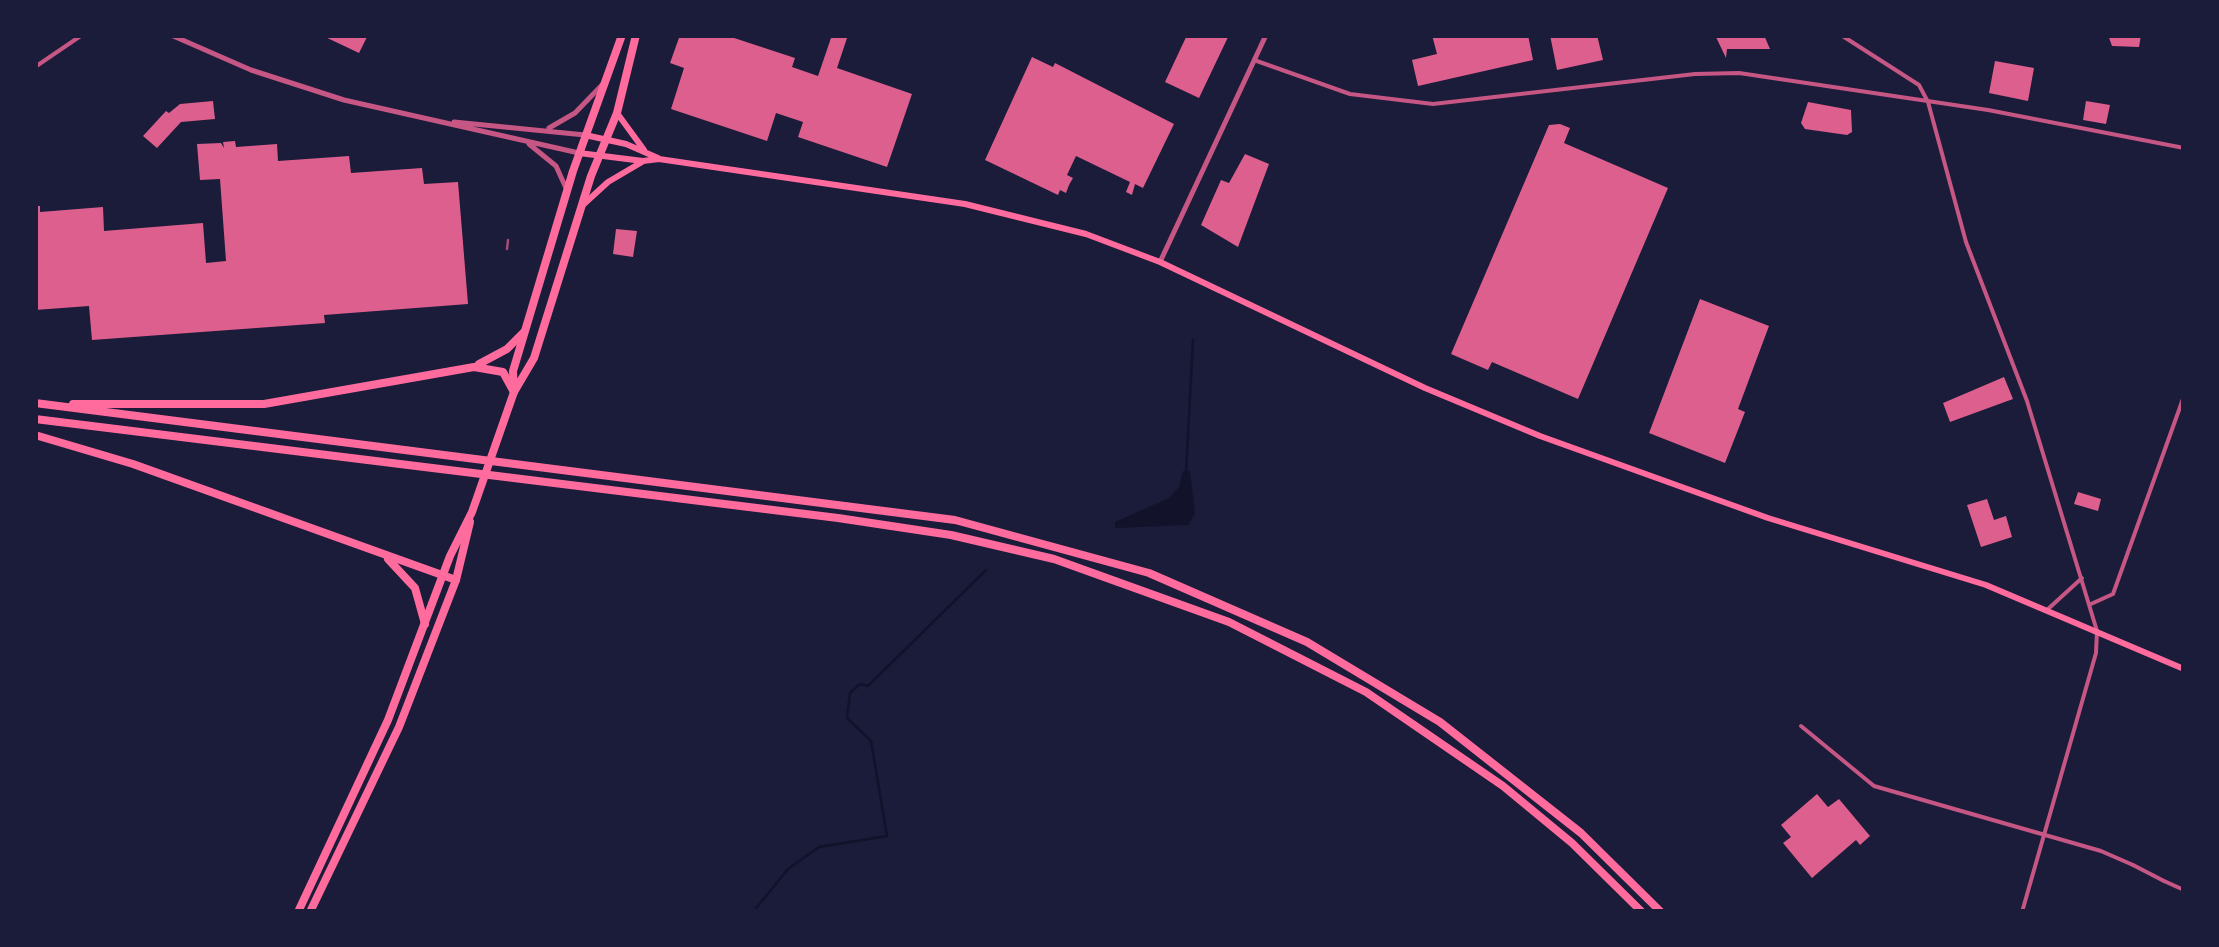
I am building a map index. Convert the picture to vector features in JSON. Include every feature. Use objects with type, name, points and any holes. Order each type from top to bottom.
[{"type":"main road","points":[[514,392],[513,372],[524,332],[579,153],[622,35]]},
{"type":"main road","points":[[298,912],[388,720],[472,512],[514,392],[534,358],[616,113],[636,35]]},
{"type":"main road","points":[[616,113],[645,151]]},
{"type":"main road","points":[[586,135],[645,151],[659,159]]},
{"type":"main road","points":[[579,153],[643,161],[659,159],[965,204],[1086,234],[1160,262],[1425,388],[1540,436],[1702,496],[1935,568],[2048,609],[2184,669]]},
{"type":"main road","points":[[583,205],[608,182],[643,161]]},
{"type":"main road","points":[[48,405],[264,404],[474,366],[507,349],[524,332]]},
{"type":"main road","points":[[474,366],[503,372],[514,392]]},
{"type":"main road","points":[[35,403],[955,520],[1149,573],[1307,642],[1440,722],[1582,833],[1661,912]]},
{"type":"main road","points":[[35,419],[951,535],[1054,559],[1142,587],[1300,655],[1432,734],[1572,842],[1642,912]]},
{"type":"main road","points":[[35,435],[166,475],[456,580]]},
{"type":"main road","points":[[310,912],[399,727],[456,580],[472,512]]},
{"type":"main road","points":[[385,556],[415,588],[425,624]]},
{"type":"street","points":[[35,67],[82,35]]},
{"type":"street","points":[[172,35],[296,86],[579,153]]},
{"type":"street","points":[[1160,262],[1266,35]]},
{"type":"street","points":[[1841,35],[1919,85],[1928,102],[1966,242],[2027,401],[2097,631],[2094,660],[2022,912]]},
{"type":"street","points":[[1254,60],[1350,94],[1411,103],[1466,103],[1713,73],[1761,75],[2184,148]]},
{"type":"street","points":[[546,130],[575,113],[607,79]]},
{"type":"street","points":[[436,121],[586,135]]},
{"type":"street","points":[[527,142],[556,166],[567,192]]},
{"type":"street","points":[[2090,605],[2113,594],[2184,396]]},
{"type":"street","points":[[2048,609],[2082,578]]},
{"type":"street","points":[[1801,726],[1874,786],[2044,834],[2133,866],[2184,890]]},
{"type":"shaded area","points":[[1183,471],[1190,471],[1195,514],[1188,525],[1115,528],[1115,522],[1169,498],[1179,487]]},
{"type":"building","points":[[321,35],[368,35],[359,53]]},
{"type":"building","points":[[680,35],[725,35],[795,58],[792,67],[818,76],[832,35],[848,35],[837,68],[912,94],[887,167],[798,137],[803,122],[776,113],[767,141],[671,109],[684,68],[670,63]]},
{"type":"building","points":[[1187,35],[1229,35],[1199,98],[1165,82]]},
{"type":"building","points":[[1432,35],[1528,35],[1533,60],[1418,86],[1412,60],[1437,54]]},
{"type":"building","points":[[1550,35],[1597,35],[1603,60],[1557,70]]},
{"type":"building","points":[[1715,35],[1764,35],[1770,49],[1727,49],[1726,58]]},
{"type":"building","points":[[2108,35],[2141,35],[2139,47],[2112,46]]},
{"type":"building","points":[[1032,57],[1053,67],[1055,63],[1174,124],[1143,188],[1135,184],[1132,195],[1126,192],[1130,182],[1076,156],[1067,175],[1073,178],[1066,193],[1060,190],[1058,195],[985,160]]},
{"type":"building","points":[[1995,61],[2034,68],[2028,101],[1989,93]]},
{"type":"building","points":[[213,101],[215,119],[181,122],[157,148],[143,136],[166,111],[169,113],[180,104]]},
{"type":"building","points":[[2086,101],[2110,105],[2106,124],[2083,120]]},
{"type":"building","points":[[1808,102],[1851,110],[1852,132],[1847,135],[1805,129],[1801,123]]},
{"type":"building","points":[[1549,125],[1570,128],[1564,143],[1668,188],[1578,399],[1492,362],[1488,370],[1451,354]]},
{"type":"building","points":[[235,141],[236,147],[277,144],[278,161],[349,156],[351,173],[422,168],[424,184],[458,182],[468,304],[324,315],[325,323],[92,340],[89,306],[35,310],[35,206],[40,206],[40,212],[103,207],[104,231],[203,223],[206,263],[226,261],[220,179],[200,180],[197,144],[221,143],[224,148],[223,142]]},
{"type":"building","points":[[1245,154],[1269,164],[1238,247],[1201,225],[1221,180],[1229,183]]},
{"type":"building","points":[[616,229],[637,231],[633,257],[613,254]]},
{"type":"building","points":[[1700,299],[1769,326],[1738,409],[1745,412],[1725,463],[1649,433]]},
{"type":"building","points":[[2004,377],[2013,399],[1950,422],[1943,403]]},
{"type":"building","points":[[2078,492],[2101,499],[2098,511],[2074,504]]},
{"type":"building","points":[[1987,499],[1994,520],[2006,516],[2012,537],[1981,547],[1967,505]]},
{"type":"building","points":[[1817,794],[1828,807],[1839,799],[1870,836],[1860,845],[1856,840],[1812,878],[1783,843],[1791,837],[1781,825]]},
{"type":"waterway","points":[[1186,473],[1193,340]]},
{"type":"waterway","points":[[753,912],[788,869],[819,847],[887,836],[871,741],[847,718],[850,693],[860,684],[868,686],[986,570]]},
{"type":"railway","points":[[507,249],[508,240]]}]
